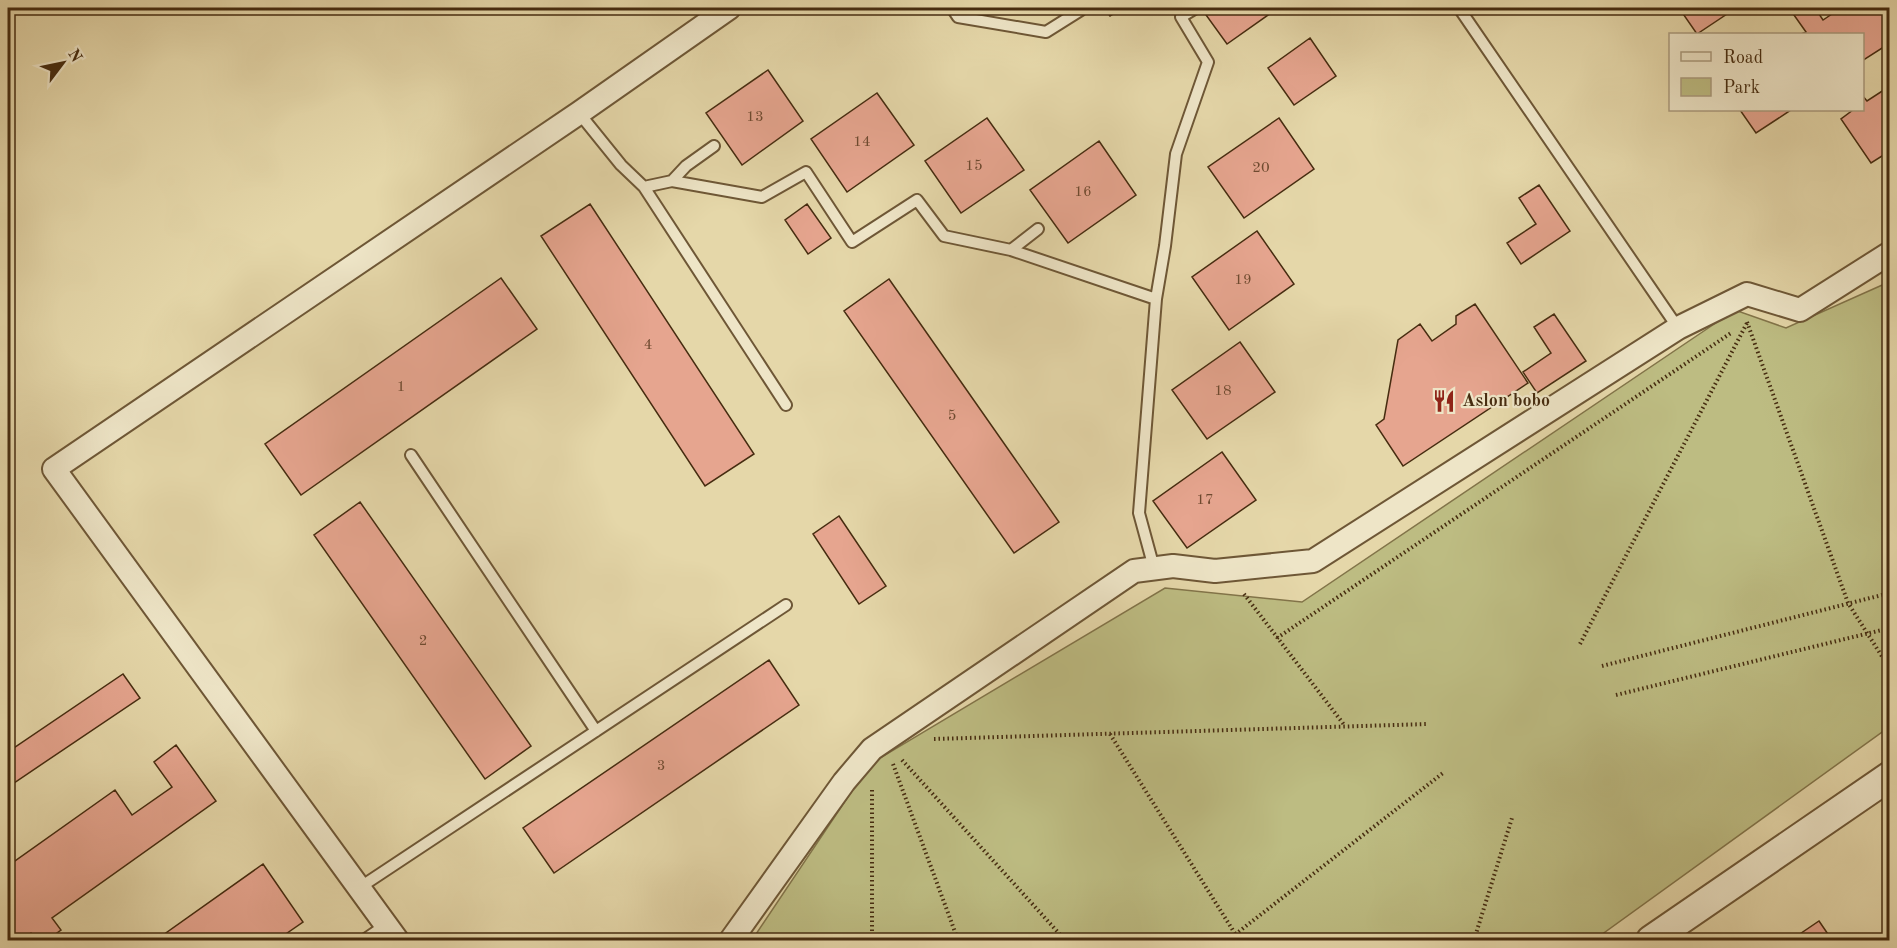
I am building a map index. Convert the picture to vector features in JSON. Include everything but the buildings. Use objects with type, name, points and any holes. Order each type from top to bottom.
[{"type":"street","points":[[391,933],[54,469],[579,113],[729,8]]},
{"type":"street","points":[[731,940],[844,782],[878,745],[1134,571],[1173,566],[1215,571],[1313,561],[1678,328],[1747,294],[1800,310],[1890,253]]},
{"type":"street","points":[[1668,936],[1890,776]]},
{"type":"lane","points":[[952,8],[958,17],[1046,32],[1081,10]]},
{"type":"lane","points":[[1154,568],[1139,513],[1156,298],[1176,154],[1208,62],[1180,17],[1196,8]]},
{"type":"lane","points":[[1459,8],[1678,328]]},
{"type":"lane","points":[[579,113],[621,165],[644,187],[786,405]]},
{"type":"lane","points":[[672,182],[686,166],[714,146]]},
{"type":"lane","points":[[644,187],[672,182],[762,197],[806,172],[852,242],[917,201],[944,236],[1011,250],[1156,298]]},
{"type":"lane","points":[[1011,250],[1038,229]]},
{"type":"lane","points":[[411,455],[596,731]]},
{"type":"lane","points":[[359,888],[786,605]]},
{"type":"lane","points":[[364,940],[391,933]]},
{"type":"path","points":[[1747,322],[1848,603],[1890,669]]},
{"type":"path","points":[[1277,638],[1747,322]]},
{"type":"path","points":[[1580,644],[1747,322]]},
{"type":"path","points":[[1225,570],[1346,727]]},
{"type":"path","points":[[1602,666],[1890,593]]},
{"type":"path","points":[[1616,695],[1890,628]]},
{"type":"path","points":[[932,739],[1428,724]]},
{"type":"path","points":[[1110,734],[1239,940]]},
{"type":"path","points":[[872,940],[878,745]]},
{"type":"path","points":[[878,745],[958,940]]},
{"type":"path","points":[[878,745],[1065,940]]},
{"type":"path","points":[[1228,940],[1443,773]]},
{"type":"path","points":[[1474,940],[1512,818]]},
{"type":"green space","points":[[1889,282],[1889,727],[1594,940],[752,940],[870,764],[1165,588],[1302,602],[1735,310],[1786,328]]},
{"type":"place","name":"Aslon bobo","points":[[1444,401]]}]
